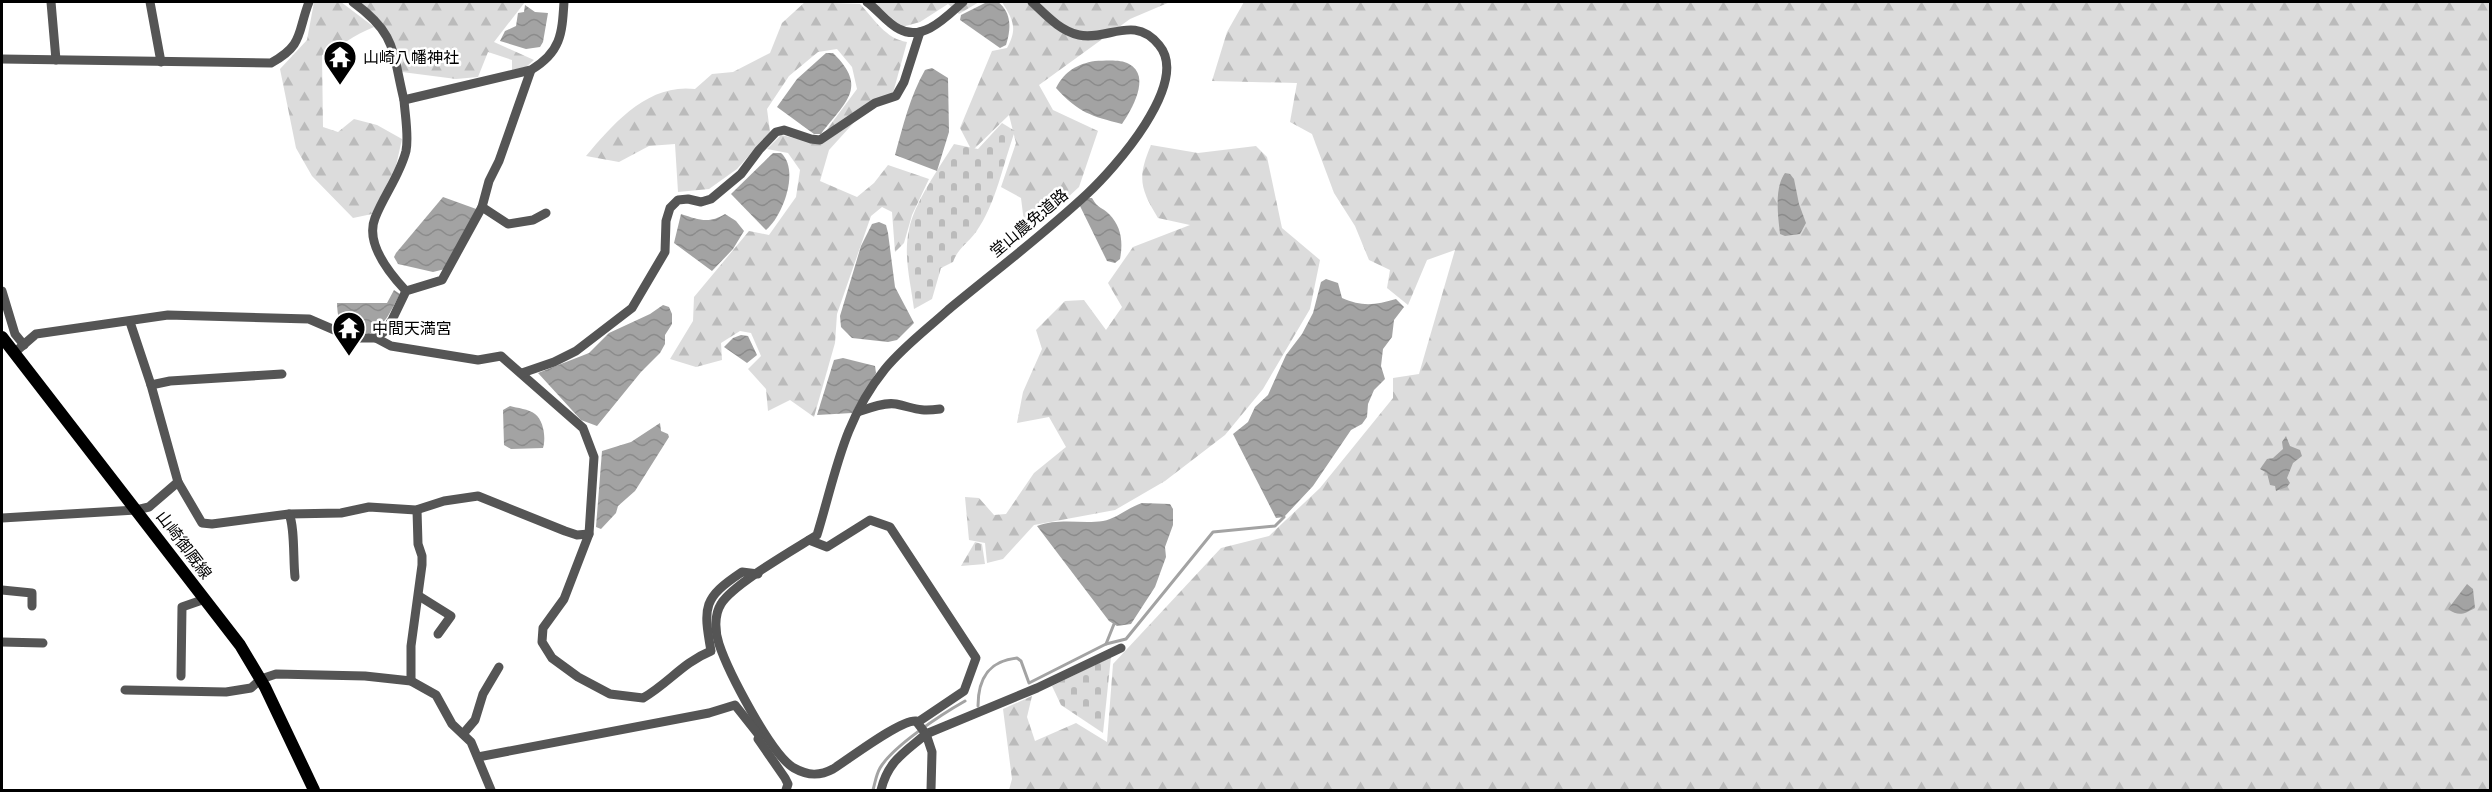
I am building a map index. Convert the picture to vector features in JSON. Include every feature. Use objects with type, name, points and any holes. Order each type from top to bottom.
[{"type":"main road","name":"山崎御厩線","points":[[2,337],[19,349],[136,510],[240,645],[261,679],[315,790]]},
{"type":"street","points":[[51,2],[56,60]]},
{"type":"street","points":[[150,2],[161,62]]},
{"type":"street","points":[[2,59],[271,63],[289,54],[299,37],[309,2]]},
{"type":"street","points":[[353,2],[384,29],[393,52],[404,100],[406,149],[395,180],[374,219],[372,231],[391,275],[406,291]]},
{"type":"street","points":[[404,100],[531,70],[553,53],[559,42],[562,33],[564,2]]},
{"type":"street","points":[[867,2],[898,29],[911,34],[928,30],[963,2]]},
{"type":"street","name":"堂山農免道路","points":[[813,537],[840,449],[858,412],[886,368],[901,351],[1087,194],[1110,171],[1126,152],[1164,89],[1167,64],[1160,46],[1151,38],[1127,29],[1090,37],[1077,35],[1064,30],[1032,2]]},
{"type":"street","points":[[522,373],[554,362],[576,351],[632,308],[665,252],[666,221],[670,208],[678,200],[688,199],[701,202],[711,199],[741,174],[776,132],[784,130],[811,140],[820,140],[875,103],[896,96],[904,82],[920,32]]},
{"type":"street","points":[[376,338],[385,331],[406,291],[442,280],[482,207],[489,181],[499,161],[531,70]]},
{"type":"street","points":[[482,207],[508,224],[533,220],[546,213]]},
{"type":"street","points":[[2,291],[19,349],[36,334],[168,315],[309,319],[346,335],[376,338],[391,345],[478,360],[501,356],[587,434],[594,457],[589,534],[564,599],[543,628],[542,642],[552,658],[578,677],[610,694],[643,698],[667,682],[677,670],[692,659],[711,651],[705,621],[708,606],[717,589],[742,572],[758,574]]},
{"type":"street","points":[[130,322],[152,385],[178,482],[202,523],[212,524],[288,514],[341,513],[369,507],[417,510],[444,501],[478,496],[564,531],[577,535],[589,534]]},
{"type":"street","points":[[152,385],[170,381],[282,374]]},
{"type":"street","points":[[858,412],[877,406],[895,404],[918,411],[940,409]]},
{"type":"street","points":[[2,518],[136,510],[149,507],[178,482]]},
{"type":"street","points":[[411,681],[411,646],[415,608],[419,596],[422,556],[418,544],[417,510]]},
{"type":"street","points":[[288,514],[292,521],[292,556],[296,577]]},
{"type":"street","points":[[761,733],[718,643],[716,622],[721,604],[729,594],[813,537],[827,547],[870,520],[890,527],[976,658],[964,691],[922,728],[884,775],[881,790]]},
{"type":"street","points":[[2,590],[32,593],[32,606]]},
{"type":"street","points":[[419,596],[451,616],[438,634]]},
{"type":"street","points":[[182,676],[182,607],[205,599]]},
{"type":"street","points":[[2,642],[43,643]]},
{"type":"street","points":[[922,728],[1037,688],[1121,648]]},
{"type":"street","points":[[463,734],[475,720],[483,694],[499,667]]},
{"type":"street","points":[[125,690],[226,692],[251,688],[261,679],[276,674],[365,676],[411,681],[436,694],[452,724],[471,742],[490,790]]},
{"type":"street","points":[[478,757],[709,713],[735,705],[792,767],[812,774],[824,774],[834,769],[910,721],[922,728],[932,752],[931,790]]},
{"type":"street","points":[[761,733],[758,739],[785,778],[788,784],[786,790]]},
{"type":"green space","points":[[314,2],[341,2],[374,27],[322,55],[323,127],[338,132],[354,119],[377,125],[402,139],[396,166],[372,214],[353,218],[312,176],[296,148],[280,69],[307,40]]},
{"type":"green space","points":[[358,2],[525,2],[494,42],[534,60],[526,67],[512,70],[512,60],[488,52],[478,77],[456,79],[402,72],[396,50],[383,24]]},
{"type":"green space","points":[[805,2],[860,4],[887,33],[907,42],[893,93],[825,132],[857,89],[852,67],[837,49],[818,52],[789,76],[767,109],[770,132],[737,169],[709,189],[678,192],[675,144],[649,146],[619,162],[586,156],[620,119],[647,99],[662,92],[695,89],[712,74],[733,72],[770,53],[782,23]]},
{"type":"green space","points":[[873,2],[979,2],[959,14],[948,4],[920,22],[902,27]]},
{"type":"green space","points":[[1002,2],[1170,2],[1130,19],[1039,85],[1053,110],[1098,131],[1079,187],[1041,222],[1024,222],[1021,198],[1001,187],[1016,143],[1009,115],[972,151],[960,128],[992,51],[1007,48],[1012,35],[1013,24]]},
{"type":"green space","points":[[1244,2],[2490,2],[2490,790],[1009,790],[1012,779],[1003,709],[1032,696],[1027,717],[1035,741],[1076,723],[1107,742],[1113,664],[1221,548],[1269,536],[1320,488],[1393,398],[1393,378],[1419,374],[1455,250],[1427,260],[1408,305],[1387,288],[1390,270],[1369,260],[1355,226],[1334,193],[1312,134],[1290,122],[1297,83],[1212,81],[1227,32]]},
{"type":"green space","points":[[858,118],[829,150],[820,181],[857,197],[874,183],[888,165],[929,179],[912,215],[904,243],[895,252],[892,212],[882,207],[871,216],[837,314],[835,343],[814,417],[790,400],[768,411],[766,389],[748,369],[761,356],[751,333],[740,331],[721,343],[722,360],[696,367],[670,359],[693,321],[694,297],[749,231],[769,235],[796,197],[800,170],[788,153],[767,149],[781,135],[815,143]]},
{"type":"green space","points":[[1002,123],[1015,131],[989,209],[976,232],[953,262],[941,268],[932,299],[914,309],[908,270],[907,240],[916,209],[954,144],[978,149]]},
{"type":"green space","points":[[1151,145],[1198,153],[1256,146],[1267,157],[1282,228],[1320,260],[1310,309],[1263,389],[1225,435],[1165,481],[1115,510],[1034,525],[1003,559],[987,563],[985,543],[969,540],[965,497],[979,498],[994,515],[1006,514],[1034,473],[1066,447],[1049,417],[1017,423],[1023,392],[1042,349],[1036,330],[1065,301],[1084,300],[1106,330],[1122,307],[1108,283],[1133,247],[1190,225],[1158,218],[1147,199],[1142,175]]},
{"type":"green space","points":[[975,542],[982,544],[985,564],[961,566]]},
{"type":"green space","points":[[1111,657],[1103,733],[1061,705],[1052,686]]},
{"type":"water","points":[[987,2],[998,2],[1008,16],[1008,39],[1006,45],[1000,48],[960,20],[961,15]]},
{"type":"water","points":[[525,5],[535,12],[548,13],[540,47],[526,49],[500,41],[505,31],[516,26],[518,13],[524,12]]},
{"type":"water","points":[[826,53],[833,53],[844,65],[850,76],[850,95],[821,134],[814,134],[777,107],[797,79]]},
{"type":"water","points":[[1095,61],[1125,62],[1136,69],[1139,77],[1138,94],[1122,124],[1086,112],[1056,88],[1072,69]]},
{"type":"water","points":[[932,68],[948,78],[949,132],[937,171],[895,155],[915,90],[925,70]]},
{"type":"water","points":[[773,153],[781,153],[787,161],[789,181],[783,204],[766,230],[731,194]]},
{"type":"water","points":[[1785,173],[1790,174],[1794,179],[1806,223],[1800,234],[1785,236],[1780,234],[1778,202],[1779,186]]},
{"type":"water","points":[[443,197],[479,210],[445,269],[433,272],[398,264],[394,257],[396,253]]},
{"type":"water","points":[[1092,198],[1117,224],[1121,253],[1120,259],[1115,263],[1107,261],[1079,204]]},
{"type":"water","points":[[681,214],[704,220],[725,214],[736,221],[744,231],[733,249],[712,271],[674,243]]},
{"type":"water","points":[[879,222],[886,225],[888,233],[895,287],[914,323],[897,340],[888,342],[852,338],[841,327],[840,316],[861,246],[872,224]]},
{"type":"water","points":[[1326,279],[1338,283],[1342,298],[1349,301],[1369,304],[1396,299],[1404,307],[1394,320],[1392,337],[1383,349],[1381,366],[1385,379],[1374,390],[1368,404],[1367,417],[1362,424],[1351,430],[1313,486],[1284,517],[1276,518],[1233,434],[1248,422],[1255,407],[1268,395],[1286,355],[1302,334],[1313,313],[1321,282]]},
{"type":"water","points":[[394,290],[400,294],[388,317],[369,334],[349,329],[341,324],[337,303],[387,303]]},
{"type":"water","points":[[663,305],[669,307],[672,314],[672,324],[665,335],[665,344],[660,353],[641,372],[597,426],[581,420],[538,373],[589,353],[609,333],[650,314]]},
{"type":"water","points":[[741,335],[748,336],[757,355],[747,363],[724,347],[733,338]]},
{"type":"water","points":[[843,358],[875,366],[876,373],[852,413],[817,415],[834,360]]},
{"type":"water","points":[[510,406],[530,411],[538,417],[544,430],[543,448],[511,449],[504,445],[503,410]]},
{"type":"water","points":[[660,423],[661,431],[669,437],[635,491],[618,506],[616,513],[601,529],[596,527],[602,451],[631,442]]},
{"type":"water","points":[[2286,436],[2290,446],[2300,450],[2302,456],[2293,463],[2287,478],[2290,483],[2287,487],[2276,491],[2275,486],[2270,485],[2267,473],[2260,469],[2267,459],[2273,458],[2283,449],[2282,442]]},
{"type":"water","points":[[1142,503],[1170,504],[1173,509],[1173,525],[1165,547],[1166,557],[1155,587],[1131,624],[1117,626],[1109,621],[1037,526],[1053,522],[1103,521]]},
{"type":"water","points":[[2467,584],[2473,589],[2475,608],[2462,614],[2448,609]]},
{"type":"waterway","points":[[978,706],[980,688],[992,667],[1017,658],[1021,661],[1029,683],[1106,644],[1126,639],[1213,532],[1275,526],[1284,517]]},
{"type":"waterway","points":[[1106,644],[1114,624]]},
{"type":"waterway","points":[[873,790],[880,768],[886,759],[931,722],[965,701]]},
{"type":"place","name":"山崎八幡神社","points":[[340,86]]},
{"type":"place","name":"中間天満宮","points":[[349,357]]}]
